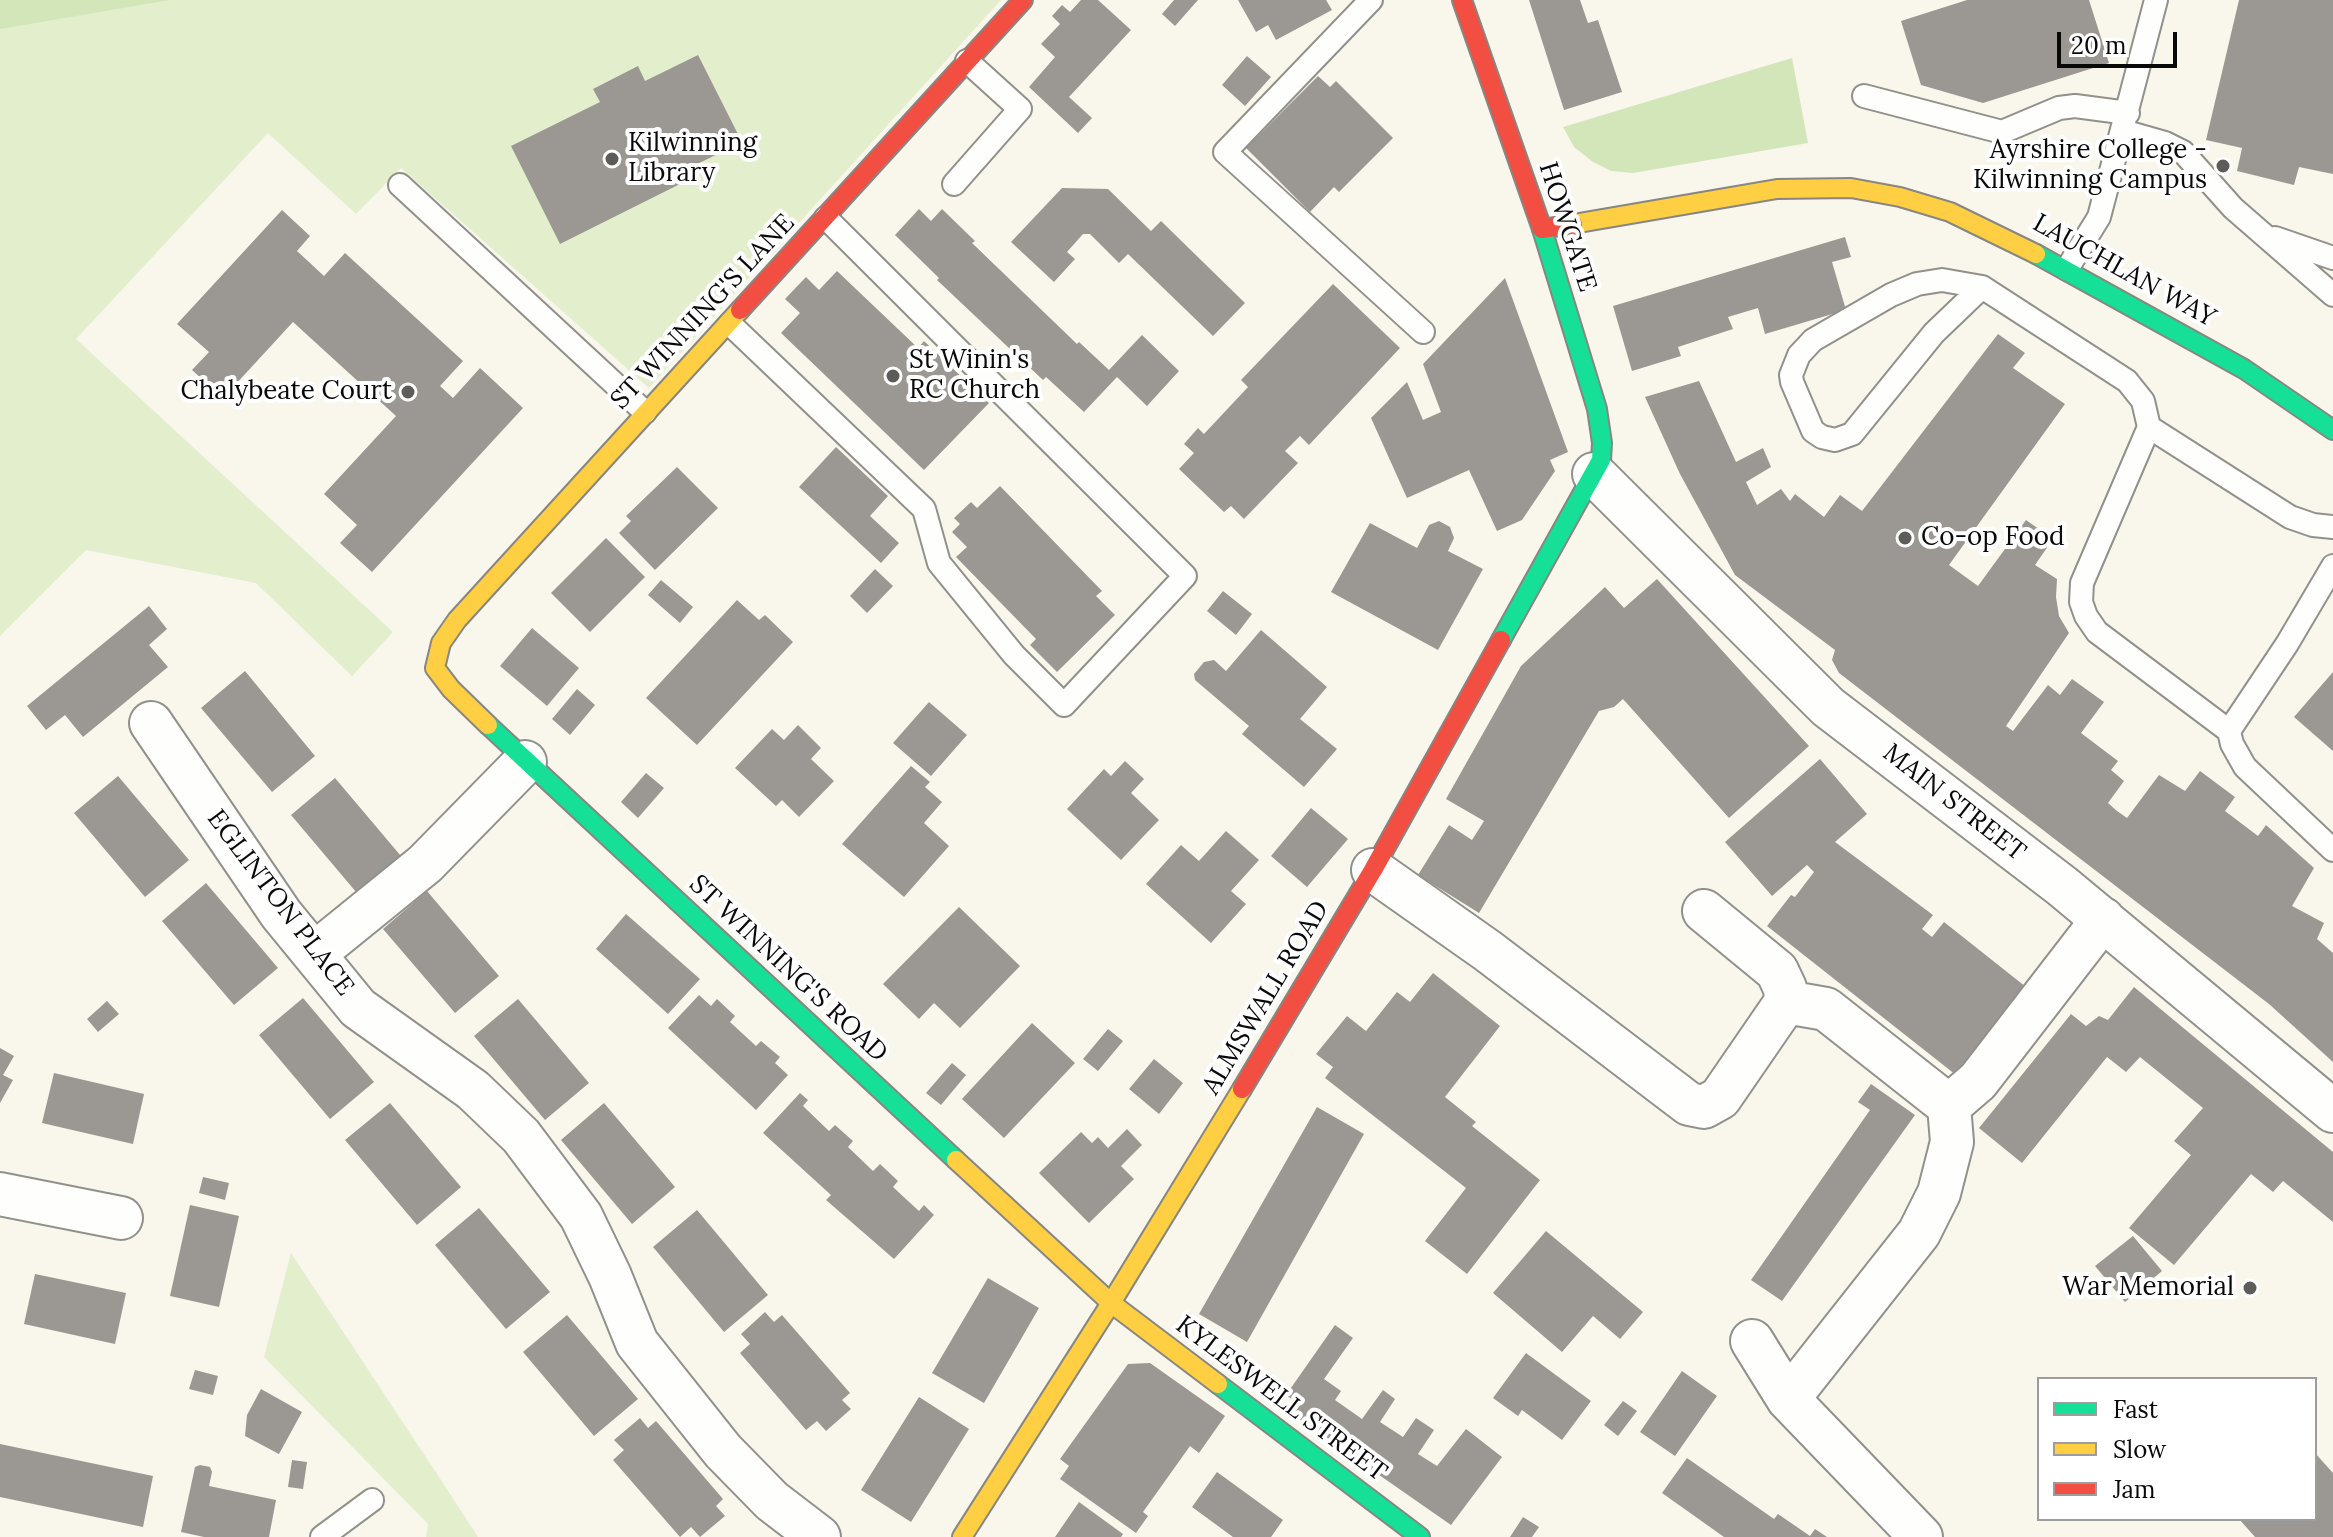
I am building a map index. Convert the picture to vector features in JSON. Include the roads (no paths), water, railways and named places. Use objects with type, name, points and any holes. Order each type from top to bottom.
[{"type":"main road","name":"ST WINNING'S LANE","points":[[435,668],[441,643],[457,620],[1023,0]]},
{"type":"main road","name":"HOWGATE","points":[[1464,5],[1542,229],[1597,409],[1602,443],[1601,460],[1594,474]]},
{"type":"main road","name":"LAUCHLAN WAY","points":[[1542,229],[1777,189],[1851,188],[1900,197],[1950,212],[2067,269],[2244,369],[2333,430]]},
{"type":"main road","name":"ALMSWALL ROAD","points":[[962,1537],[1111,1303],[1373,870],[1499,639],[1594,474]]},
{"type":"main road","name":"ST WINNING'S ROAD","points":[[435,668],[451,689],[525,762],[1111,1303]]},
{"type":"main road","name":"KYLESWELL STREET","points":[[1111,1303],[1420,1537]]},
{"type":"street","name":"MAIN STREET","points":[[1594,474],[1828,707],[2103,919],[2333,1111]]},
{"type":"street","name":"EGLINTON PLACE","points":[[151,723],[281,914],[358,1008],[473,1090],[521,1136],[581,1216],[637,1343],[723,1451],[772,1501],[819,1537]]},
{"type":"street","points":[[314,954],[425,864],[525,762]]},
{"type":"street","points":[[1373,870],[1488,951],[1689,1104],[1704,1107],[1720,1098],[1786,1002],[1785,988],[1777,971],[1704,911]]},
{"type":"street","points":[[1949,1106],[1978,1081],[2103,919]]},
{"type":"street","points":[[1786,1002],[1826,1009],[1949,1106],[1952,1142],[1939,1193],[1919,1233],[1788,1399]]},
{"type":"street","points":[[0,1194],[121,1218]]},
{"type":"street","points":[[1752,1341],[1788,1399],[1921,1537]]},
{"type":"lane","points":[[1371,0],[1225,152],[1423,332]]},
{"type":"lane","points":[[1464,5],[1490,0]]},
{"type":"lane","points":[[2067,269],[2099,217],[2156,0]]},
{"type":"lane","points":[[954,184],[1020,109],[967,61]]},
{"type":"lane","points":[[1864,96],[2002,132],[2059,108],[2075,106],[2126,122],[2183,152],[2233,208],[2333,295]]},
{"type":"lane","points":[[400,185],[645,412]]},
{"type":"lane","points":[[730,324],[924,509],[939,563],[1014,655],[1064,705],[1185,576],[826,218]]},
{"type":"lane","points":[[2266,234],[2333,258]]},
{"type":"lane","points":[[1982,287],[1934,333],[1852,434],[1835,440],[1813,431],[1791,375],[1799,355],[1813,340],[1891,295],[1917,284],[1942,280],[1982,287],[2127,381],[2143,401],[2149,427],[2082,583],[2081,602],[2086,616],[2097,632],[2229,731],[2232,744],[2245,767],[2333,850]]},
{"type":"lane","points":[[2149,427],[2290,517],[2313,525],[2333,527]]},
{"type":"lane","points":[[2229,731],[2287,644],[2333,566]]},
{"type":"lane","points":[[322,1537],[372,1500]]},
{"type":"place","name":"Kilwinning Library","points":[[612,159]]},
{"type":"place","name":"Ayrshire College - Kilwinning Campus","points":[[2223,166]]},
{"type":"place","name":"St Winin's RC Church","points":[[893,376]]},
{"type":"place","name":"Chalybeate Court","points":[[408,392]]},
{"type":"place","name":"Co-op Food","points":[[1905,538]]},
{"type":"place","name":"War Memorial","points":[[2250,1288]]}]
